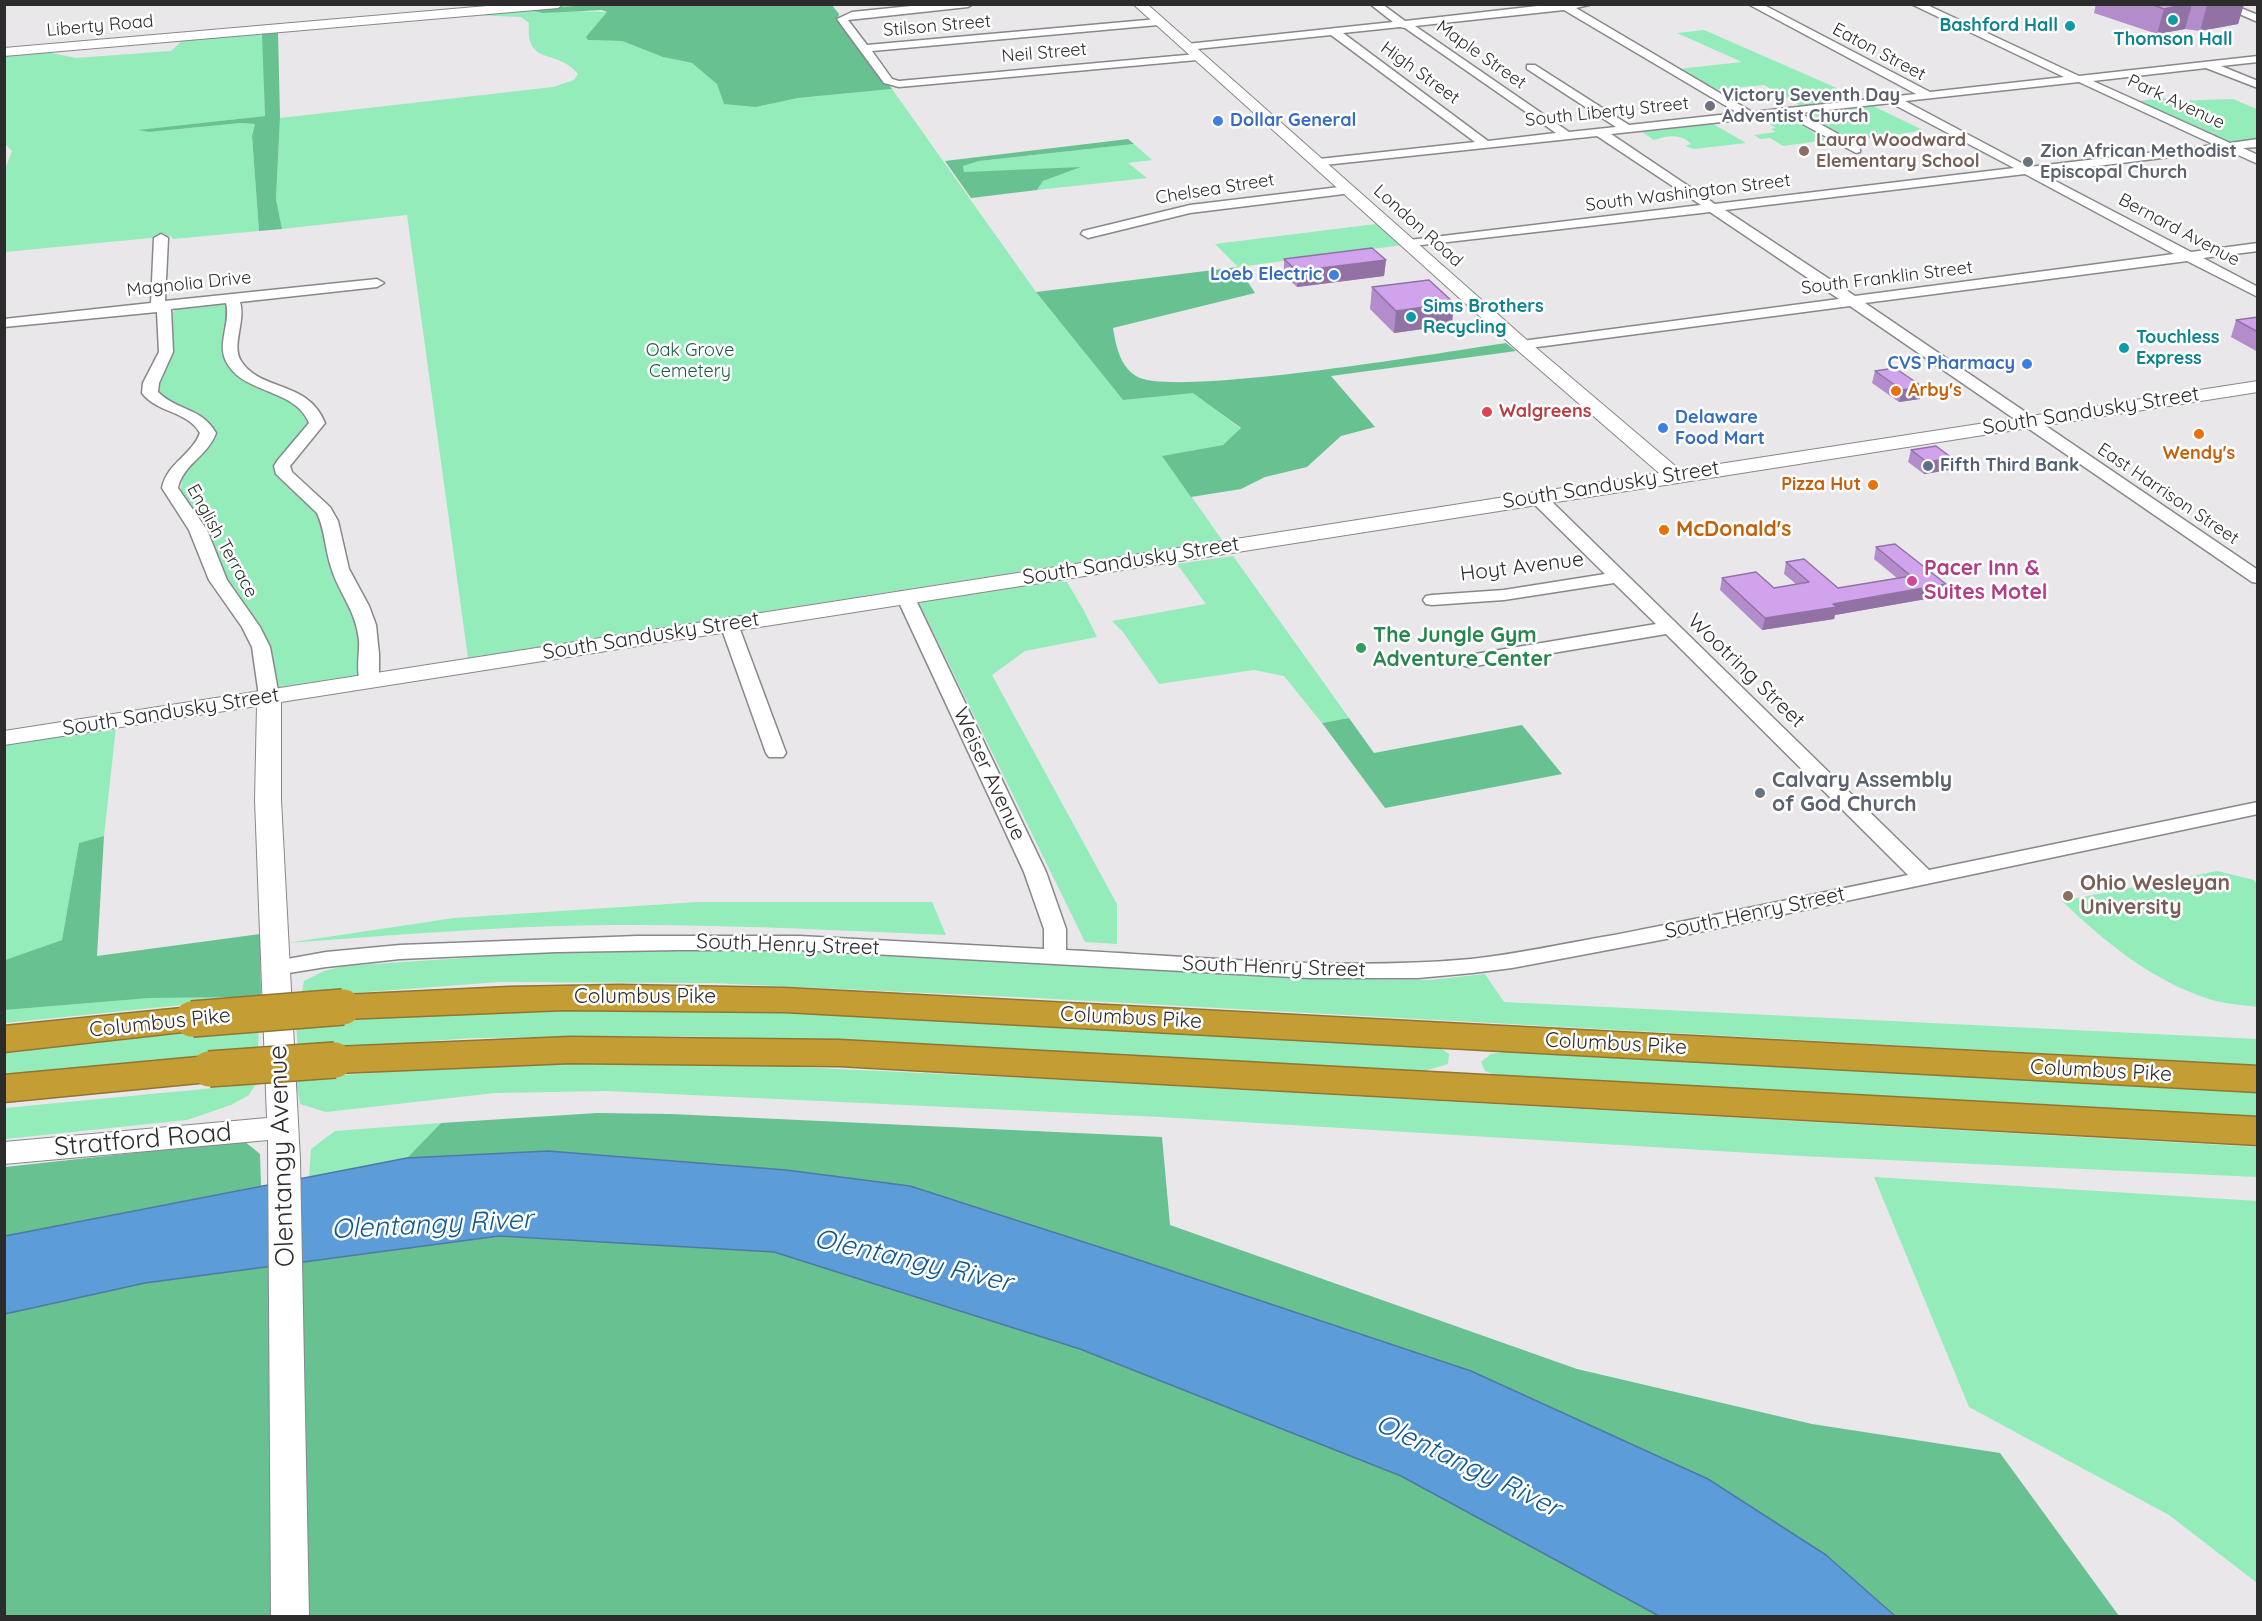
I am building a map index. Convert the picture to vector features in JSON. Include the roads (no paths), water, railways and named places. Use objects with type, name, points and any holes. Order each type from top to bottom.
[{"type":"highway","name":"Columbus Pike","points":[[4,1039],[343,1007],[542,997],[642,996],[762,999],[2258,1079]]},
{"type":"highway","points":[[4,1089],[209,1069],[439,1054],[570,1050],[791,1051],[1471,1086],[2258,1131]]},
{"type":"street","name":"Liberty Road","points":[[4,52],[558,4]]},
{"type":"street","points":[[863,49],[842,19],[846,16],[968,4]]},
{"type":"street","name":"London Road","points":[[1138,4],[1522,345],[1673,475]]},
{"type":"street","name":"Maple Street","points":[[1375,4],[1566,135]]},
{"type":"street","name":"Neil Street","points":[[863,49],[888,81],[914,84],[1192,52],[1334,32],[1588,4]]},
{"type":"street","name":"Eaton Street","points":[[1753,4],[1927,95]]},
{"type":"street","name":"Park Avenue","points":[[1916,4],[2258,160]]},
{"type":"street","points":[[2221,4],[2258,19]]},
{"type":"street","points":[[1565,6],[1750,115]]},
{"type":"street","name":"Stilson Street","points":[[863,49],[1158,22]]},
{"type":"street","name":"High Street","points":[[1334,32],[1485,144]]},
{"type":"street","name":"South Liberty Street","points":[[1319,163],[2258,59]]},
{"type":"street","points":[[2207,64],[2258,85]]},
{"type":"street","points":[[1531,67],[1626,128]]},
{"type":"street","name":"Bernard Avenue","points":[[1892,99],[2258,293]]},
{"type":"street","points":[[1786,111],[1856,149]]},
{"type":"street","name":"East Harrison Street","points":[[1598,131],[1715,208],[2258,578]]},
{"type":"street","name":"South Washington Street","points":[[1409,244],[2258,143]]},
{"type":"street","name":"Bernard Avenue","points":[[2006,174],[2258,306]]},
{"type":"street","name":"Chelsea Street","points":[[1088,234],[1190,209],[1348,190]]},
{"type":"street","points":[[161,238],[161,307]]},
{"type":"street","name":"South Franklin Street","points":[[1522,345],[2258,247]]},
{"type":"street","name":"Magnolia Drive","points":[[4,323],[377,283]]},
{"type":"street","points":[[232,299],[236,313],[230,349],[235,364],[248,374],[308,406],[316,416],[317,423],[313,430],[282,466],[284,474],[324,512],[329,521],[340,569],[360,606],[367,625],[370,654],[369,681]]},
{"type":"street","name":"English Terrace","points":[[161,307],[166,352],[151,383],[150,393],[160,402],[198,420],[206,426],[208,433],[204,444],[173,474],[170,488],[202,538],[218,580],[251,627],[261,647],[269,696]]},
{"type":"street","name":"South Sandusky Street","points":[[4,738],[1673,475],[2258,386]]},
{"type":"street","name":"Wootring Street","points":[[1537,497],[1924,878]]},
{"type":"street","name":"Hoyt Avenue","points":[[1432,600],[1504,595],[1617,577]]},
{"type":"street","name":"Weiser Avenue","points":[[905,596],[1035,872],[1055,929],[1055,957]]},
{"type":"street","points":[[729,624],[776,753]]},
{"type":"street","points":[[1469,661],[1668,628]]},
{"type":"street","name":"Olentangy Avenue","points":[[269,696],[268,800],[284,1160],[290,1617]]},
{"type":"street","name":"South Henry Street","points":[[276,968],[352,956],[628,942],[799,943],[1310,970],[1418,970],[1472,966],[1512,961],[1655,934],[2258,808]]},
{"type":"street","name":"Stratford Road","points":[[4,1153],[282,1128]]},
{"type":"water","name":"Olentangy River","points":[[548,1151],[786,1170],[910,1186],[1471,1371],[1708,1479],[1826,1555],[1895,1616],[1659,1616],[1401,1476],[1080,1349],[774,1252],[499,1236],[145,1283],[5,1314],[5,1236],[407,1158]]},
{"type":"place","name":"Thomson Hall","points":[[2173,20]]},
{"type":"place","name":"Bashford Hall","points":[[2070,26]]},
{"type":"place","name":"Victory Seventh Day Adventist Church","points":[[1710,106]]},
{"type":"place","name":"Dollar General","points":[[1218,121]]},
{"type":"place","name":"Laura Woodward Elementary School","points":[[1804,151]]},
{"type":"place","name":"Zion African Methodist Episcopal Church","points":[[2028,162]]},
{"type":"place","name":"Loeb Electric","points":[[1334,275]]},
{"type":"place","name":"Sims Brothers Recycling","points":[[1411,317]]},
{"type":"place","name":"Touchless Express","points":[[2124,348]]},
{"type":"place","name":"CVS Pharmacy","points":[[2027,364]]},
{"type":"place","name":"Arby's","points":[[1896,391]]},
{"type":"place","name":"Walgreens","points":[[1487,412]]},
{"type":"place","name":"Delaware Food Mart","points":[[1663,428]]},
{"type":"place","name":"Wendy's","points":[[2199,434]]},
{"type":"place","name":"Fifth Third Bank","points":[[1928,466]]},
{"type":"place","name":"Pizza Hut","points":[[1873,485]]},
{"type":"place","name":"McDonald's","points":[[1664,530]]},
{"type":"place","name":"Pacer Inn & Suites Motel","points":[[1912,581]]},
{"type":"place","name":"The Jungle Gym Adventure Center","points":[[1361,648]]},
{"type":"place","name":"Calvary Assembly of God Church","points":[[1760,793]]},
{"type":"place","name":"Ohio Wesleyan University","points":[[2068,896]]},
{"type":"park label","name":"Oak Grove Cemetery","points":[[690,361]]}]
